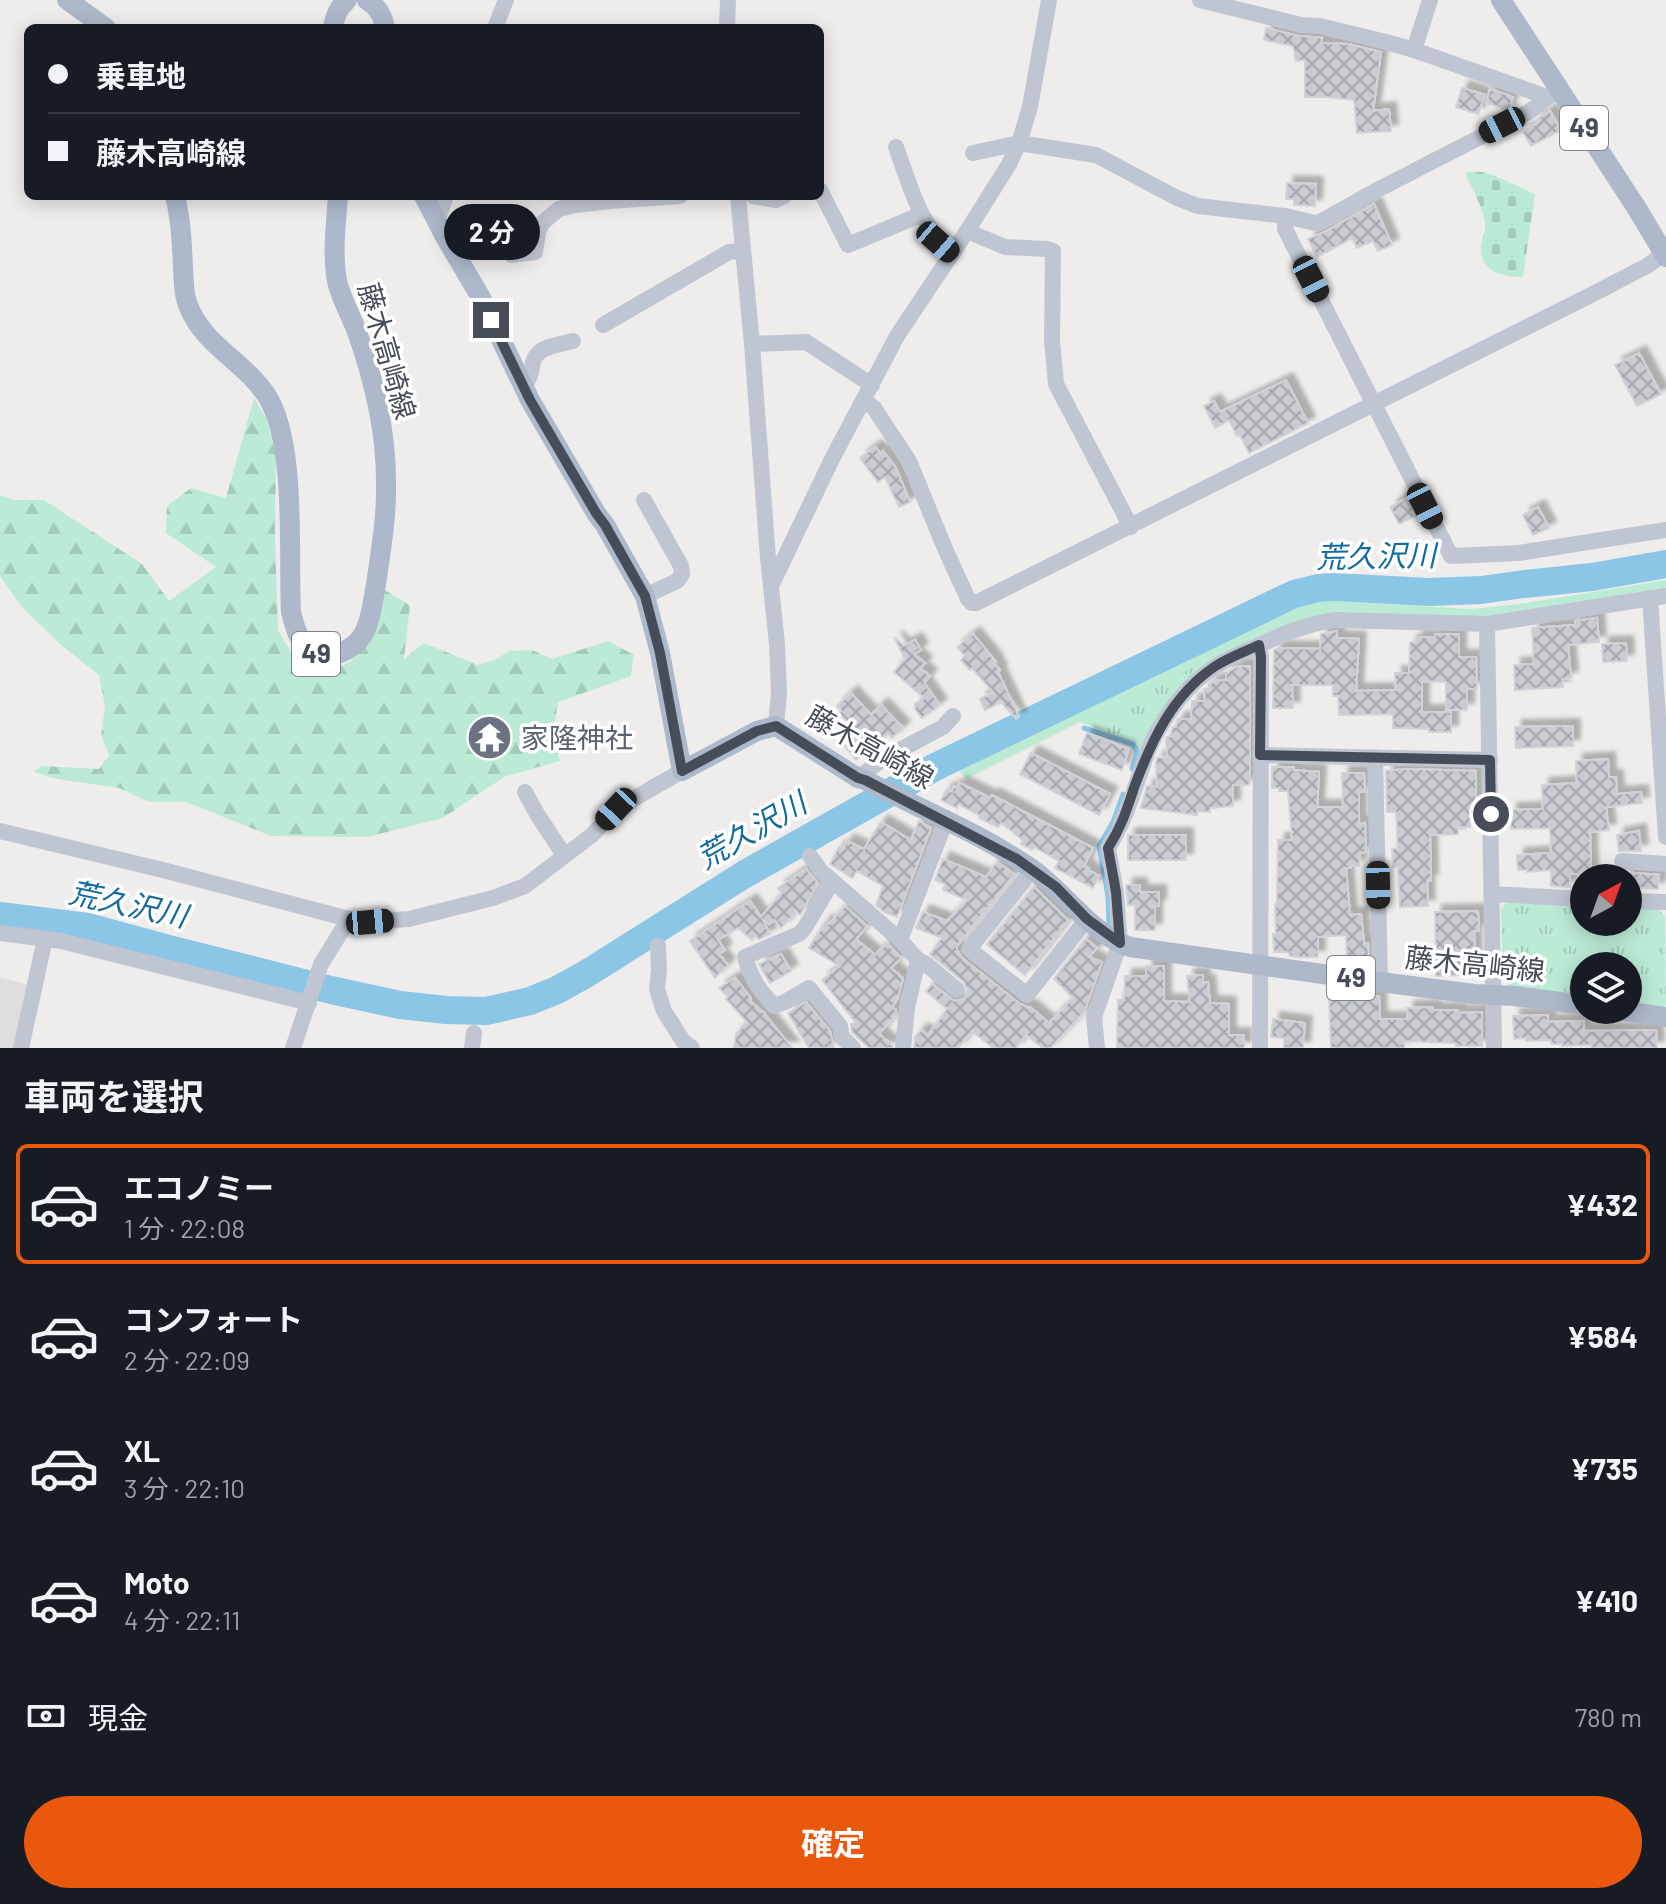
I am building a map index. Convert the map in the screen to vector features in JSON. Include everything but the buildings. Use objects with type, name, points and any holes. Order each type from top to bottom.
[{"type":"main road","points":[[67,0],[100,24]]},
{"type":"main road","points":[[334,24],[340,6],[347,0]]},
{"type":"main road","points":[[367,0],[379,10],[385,24]]},
{"type":"main road","name":"49","points":[[1501,0],[1553,93],[1666,254]]},
{"type":"main road","name":"藤木高崎線","points":[[176,200],[181,222],[184,292],[195,322],[207,337],[253,378],[272,406],[277,420],[287,477],[291,612],[303,643],[315,654],[324,656],[347,650],[365,632],[377,576],[386,495],[385,452],[378,406],[357,332],[337,280],[338,200]]},
{"type":"main road","points":[[426,200],[480,296],[549,433],[645,596],[660,653],[682,771]]},
{"type":"main road","name":"藤木高崎線","points":[[682,771],[757,731],[776,726],[862,779],[946,820],[1033,869],[1056,887],[1087,919],[1120,943],[1380,982],[1570,1003]]},
{"type":"main road","points":[[1642,1014],[1666,1017]]},
{"type":"street","points":[[497,24],[506,0]]},
{"type":"street","points":[[727,24],[728,0]]},
{"type":"street","points":[[771,586],[832,459],[897,336],[967,231],[1019,143],[1030,107],[1049,0]]},
{"type":"street","points":[[973,153],[1019,143],[1096,155],[1198,206],[1320,222],[1527,113],[1553,93],[1414,50],[1200,0]]},
{"type":"street","points":[[1414,50],[1430,0]]},
{"type":"street","points":[[896,147],[920,215],[938,242],[952,254]]},
{"type":"street","points":[[824,198],[848,245],[920,215]]},
{"type":"street","points":[[437,221],[445,200]]},
{"type":"street","points":[[511,255],[535,252],[542,223],[559,209],[624,200]]},
{"type":"street","points":[[738,200],[777,644],[779,693],[776,726]]},
{"type":"street","points":[[1285,216],[1285,229],[1451,556],[1519,553],[1666,530]]},
{"type":"street","points":[[967,231],[1005,247],[1053,251],[1052,340],[1056,384],[1131,527]]},
{"type":"street","points":[[603,325],[729,252],[742,251]]},
{"type":"street","points":[[752,344],[806,342],[868,392],[874,408],[909,461],[968,599],[976,603],[1374,405],[1666,254]]},
{"type":"street","points":[[523,385],[530,379],[535,357],[542,350],[573,341]]},
{"type":"street","points":[[644,500],[681,566],[682,574],[677,581],[645,596]]},
{"type":"street","points":[[1097,1048],[1094,1017],[1120,943],[1116,892],[1108,848],[1124,822],[1155,736],[1172,708],[1220,663],[1305,626],[1336,620],[1487,624],[1658,597],[1666,837]]},
{"type":"street","points":[[1487,624],[1494,1048]]},
{"type":"street","points":[[1259,645],[1260,1048]]},
{"type":"street","points":[[862,779],[883,759],[943,727],[953,716]]},
{"type":"street","points":[[1260,755],[1490,760]]},
{"type":"street","points":[[1375,757],[1380,982]]},
{"type":"street","points":[[0,831],[349,919],[370,922],[409,919],[493,898],[525,886],[592,835],[616,809],[682,771]]},
{"type":"street","points":[[525,792],[564,855]]},
{"type":"street","points":[[900,940],[946,820]]},
{"type":"street","points":[[810,856],[832,882],[900,940],[918,960],[957,990]]},
{"type":"street","points":[[1622,861],[1666,864]]},
{"type":"street","points":[[1033,869],[969,949],[1027,995],[1087,919]]},
{"type":"street","points":[[832,882],[799,934],[745,957],[756,984],[774,1006],[809,988],[840,1026],[842,1037],[853,1048]]},
{"type":"street","points":[[1492,894],[1570,898]]},
{"type":"street","points":[[1642,901],[1666,902]]},
{"type":"street","points":[[293,1048],[321,964],[349,919]]},
{"type":"street","points":[[0,933],[61,941],[310,1000]]},
{"type":"street","points":[[21,1048],[45,939]]},
{"type":"street","points":[[658,946],[657,989],[664,1011],[683,1041],[692,1048]]},
{"type":"street","points":[[903,1048],[907,1008],[918,960]]},
{"type":"shaded area","points":[[0,978],[30,985],[17,1048],[0,1048]]},
{"type":"green space","points":[[1465,172],[1491,174],[1535,194],[1523,277],[1502,275],[1485,264],[1481,250],[1484,218]]},
{"type":"green space","points":[[254,398],[266,418],[276,455],[278,630],[295,659],[330,672],[351,661],[370,634],[381,588],[410,605],[404,659],[424,643],[478,665],[510,651],[532,650],[552,659],[608,641],[634,655],[631,676],[558,702],[553,735],[560,761],[504,777],[443,818],[367,837],[271,836],[186,802],[149,802],[119,788],[57,779],[34,772],[41,766],[99,769],[109,755],[101,736],[105,706],[99,675],[61,645],[20,605],[0,576],[0,495],[14,500],[44,500],[142,564],[169,601],[216,567],[166,533],[167,506],[191,488],[226,498]]},
{"type":"green space","points":[[1666,580],[1666,590],[1475,618],[1334,613],[1094,715],[968,778],[959,770],[944,778],[942,775],[1244,629],[1305,603],[1335,601],[1471,609]]},
{"type":"green space","points":[[1203,663],[1205,665],[1139,756],[1134,742],[1079,722]]},
{"type":"green space","points":[[1507,902],[1570,905],[1570,936],[1642,936],[1642,908],[1658,909],[1665,916],[1666,1006],[1663,1009],[1642,1006],[1642,952],[1570,952],[1570,996],[1512,988],[1503,979],[1501,909]]},
{"type":"waterway","name":"荒久沢川","points":[[0,916],[88,927],[400,1005],[486,1011],[530,1001],[557,990],[745,874],[935,767],[1294,594],[1334,587],[1429,592],[1481,590],[1592,577],[1666,564]]},
{"type":"waterway","points":[[1084,728],[1133,744],[1137,752],[1132,769]]},
{"type":"waterway","points":[[1109,924],[1108,896],[1099,846],[1113,822],[1123,794]]},
{"type":"place","name":"家隆神社","points":[[490,738]]},
{"type":"route","points":[[491,320],[530,400],[645,596],[660,653],[682,771],[757,731],[776,726],[858,778],[946,820],[1033,869],[1056,887],[1087,919],[1120,943],[1116,892],[1108,848],[1124,822],[1155,736],[1172,708],[1212,668],[1259,645],[1260,755],[1490,760],[1491,814]]}]
